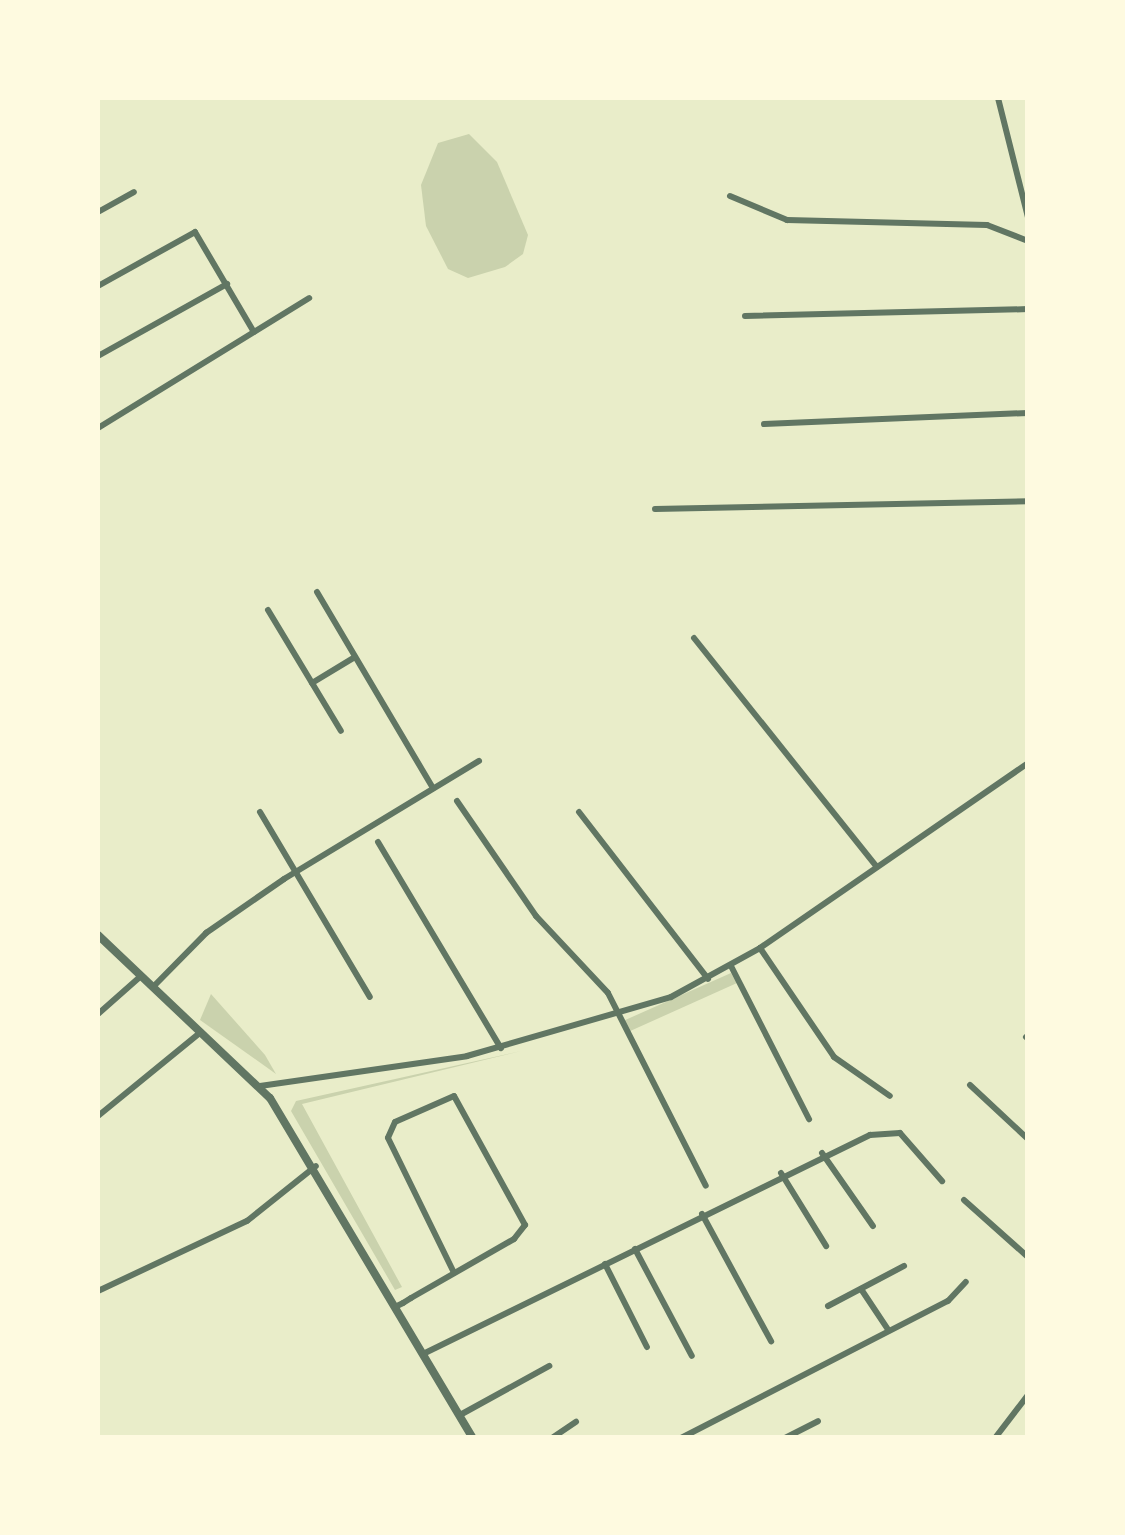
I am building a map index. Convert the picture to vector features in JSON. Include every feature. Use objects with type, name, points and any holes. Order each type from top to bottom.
[{"type":"street","points":[[998,98],[1028,217]]},
{"type":"street","points":[[98,212],[134,192]]},
{"type":"street","points":[[730,196],[786,220],[987,225],[1028,241]]},
{"type":"street","points":[[98,286],[190,232],[255,333]]},
{"type":"street","points":[[98,356],[227,284]]},
{"type":"street","points":[[98,428],[310,298]]},
{"type":"street","points":[[745,316],[1028,310]]},
{"type":"street","points":[[764,424],[1028,413]]},
{"type":"street","points":[[655,509],[1028,502]]},
{"type":"street","points":[[317,592],[434,788]]},
{"type":"street","points":[[268,610],[340,731]]},
{"type":"street","points":[[694,638],[877,867]]},
{"type":"street","points":[[312,683],[355,657]]},
{"type":"street","points":[[153,987],[206,934],[294,873],[478,762]]},
{"type":"street","points":[[260,1086],[501,1048],[618,1016],[708,979],[760,948],[1028,763]]},
{"type":"street","points":[[457,801],[618,1016],[706,1186]]},
{"type":"street","points":[[260,812],[370,997]]},
{"type":"street","points":[[579,812],[708,979]]},
{"type":"street","points":[[378,842],[501,1048]]},
{"type":"street","points":[[98,935],[260,1086],[316,1166],[473,1438]]},
{"type":"street","points":[[760,948],[834,1057],[890,1096]]},
{"type":"street","points":[[732,966],[810,1118]]},
{"type":"street","points":[[98,1014],[141,976]]},
{"type":"street","points":[[98,1116],[202,1031]]},
{"type":"street","points":[[970,1085],[1028,1139]]},
{"type":"street","points":[[397,1306],[454,1273],[525,1225],[454,1096],[395,1122],[388,1138],[454,1273]]},
{"type":"street","points":[[424,1354],[822,1153],[893,1131],[942,1180]]},
{"type":"street","points":[[822,1153],[873,1226]]},
{"type":"street","points":[[98,1291],[247,1221],[316,1166]]},
{"type":"street","points":[[781,1172],[826,1246]]},
{"type":"street","points":[[964,1200],[1028,1257]]},
{"type":"street","points":[[702,1214],[771,1342]]},
{"type":"street","points":[[635,1249],[692,1356]]},
{"type":"street","points":[[604,1264],[647,1347]]},
{"type":"street","points":[[828,1306],[904,1266]]},
{"type":"street","points":[[681,1438],[888,1331],[966,1282]]},
{"type":"street","points":[[862,1289],[888,1331]]},
{"type":"street","points":[[460,1415],[549,1366]]},
{"type":"street","points":[[995,1438],[1028,1395]]},
{"type":"street","points":[[785,1438],[818,1421]]},
{"type":"street","points":[[552,1438],[576,1422]]},
{"type":"green space","points":[[469,134],[497,162],[528,235],[523,254],[505,267],[468,278],[448,269],[426,226],[421,185],[438,143]]},
{"type":"green space","points":[[731,973],[737,983],[628,1032],[623,1021]]},
{"type":"green space","points":[[211,994],[265,1055],[276,1074],[200,1020]]},
{"type":"green space","points":[[521,1051],[302,1104],[402,1287],[395,1290],[291,1111],[296,1101]]}]
